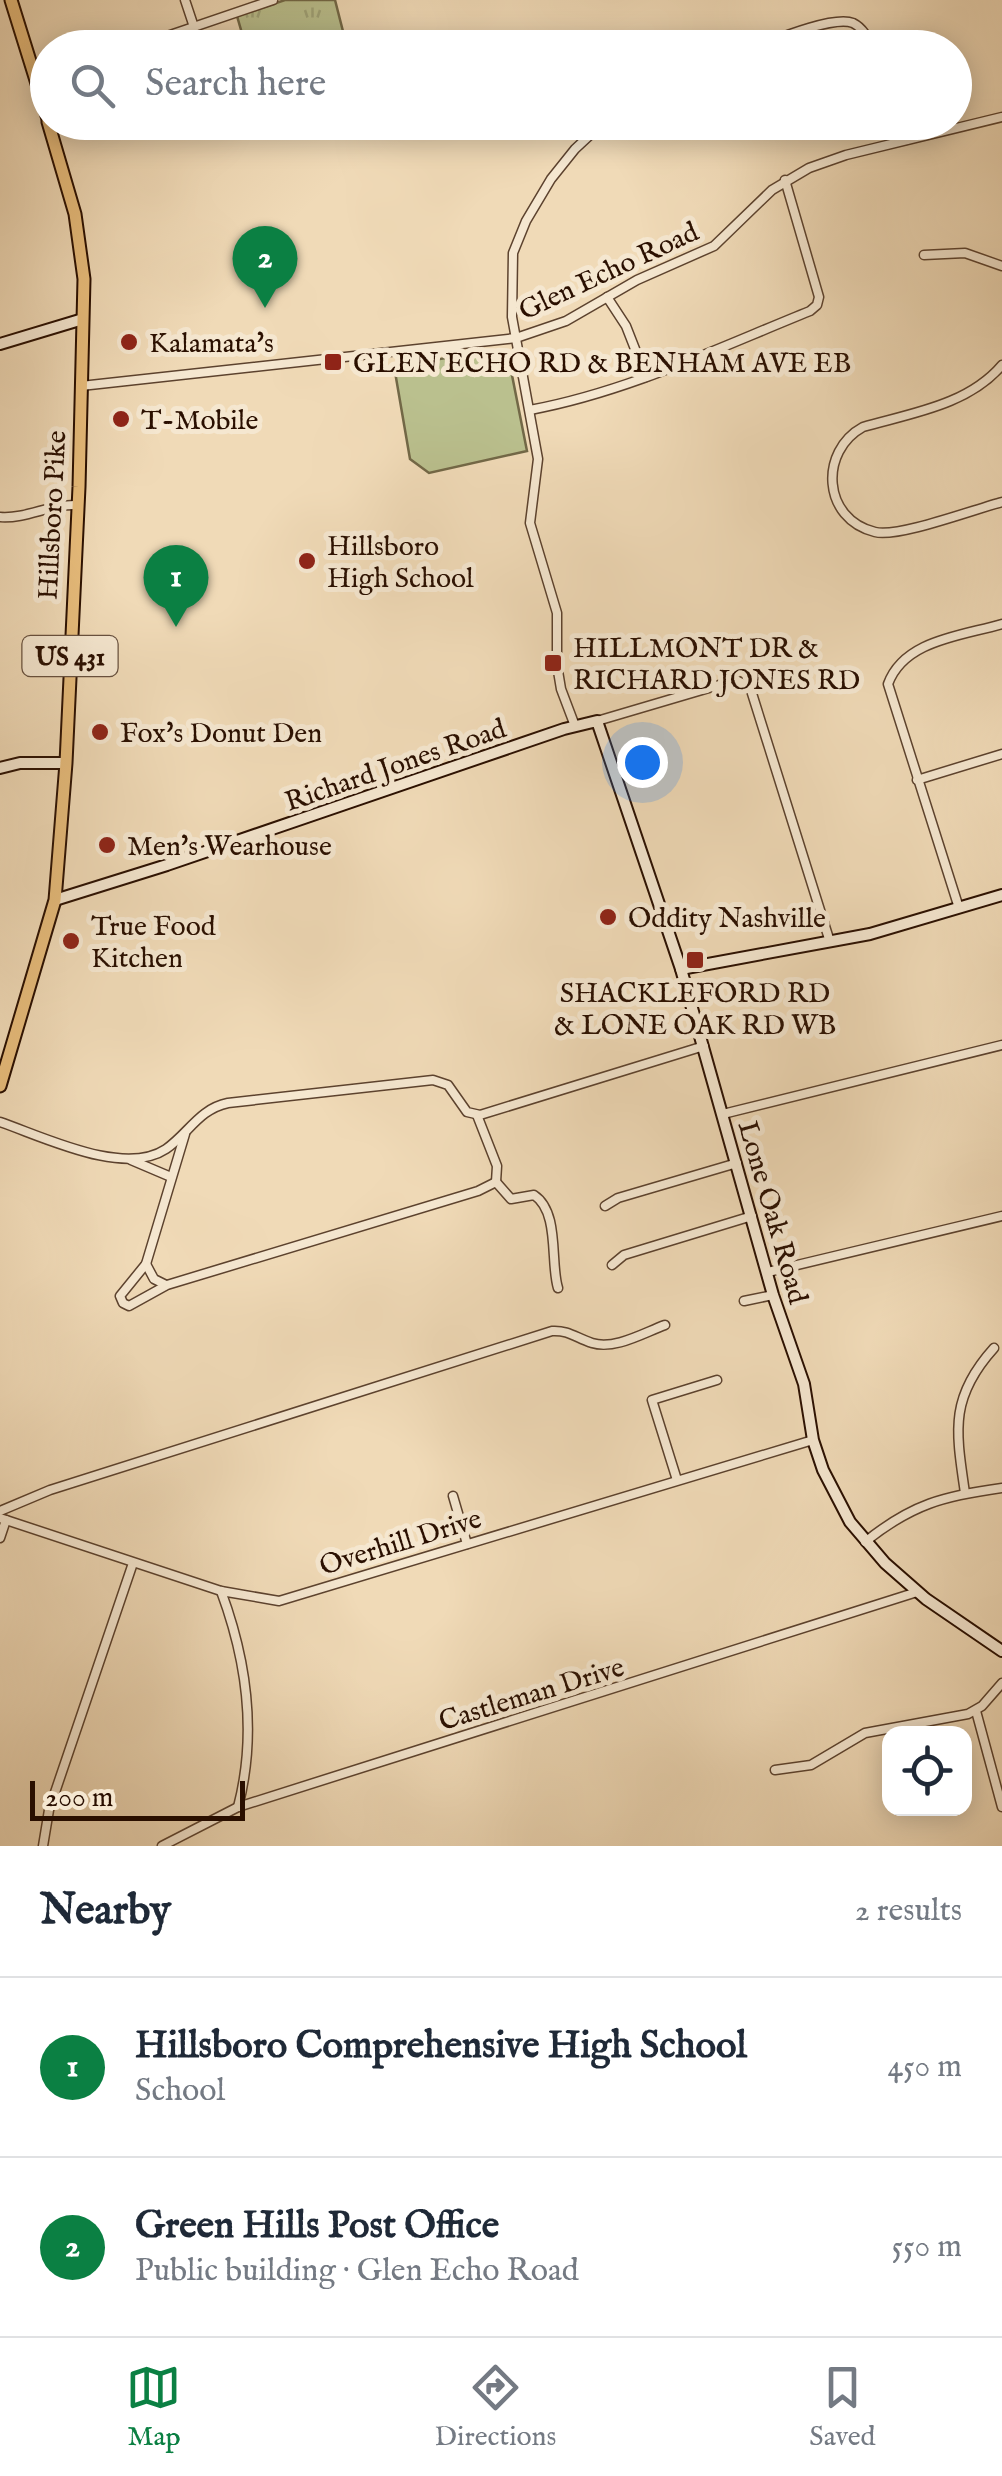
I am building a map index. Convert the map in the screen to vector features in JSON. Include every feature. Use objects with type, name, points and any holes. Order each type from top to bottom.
[{"type":"main road","name":"Hillsboro Pike","points":[[11,0],[30,48]]},
{"type":"main road","name":"Hillsboro Pike","points":[[0,1086],[55,900],[66,763],[82,386],[83,262],[75,214],[54,140]]},
{"type":"street","points":[[185,0],[194,27]]},
{"type":"street","points":[[185,30],[273,0]]},
{"type":"street","points":[[808,30],[845,21],[860,30]]},
{"type":"street","name":"Glen Echo Road","points":[[972,125],[1002,118]]},
{"type":"street","points":[[575,726],[556,665],[557,614],[530,523],[538,459],[512,317],[512,252],[551,179],[585,140]]},
{"type":"street","name":"Glen Echo Road","points":[[82,386],[516,338],[566,321],[637,280],[714,246],[784,180],[846,155],[906,140]]},
{"type":"street","points":[[530,410],[577,402],[646,377],[817,305],[819,297],[784,180]]},
{"type":"street","points":[[924,255],[966,253],[1002,266]]},
{"type":"street","points":[[607,296],[626,326],[646,377]]},
{"type":"street","points":[[0,344],[84,319]]},
{"type":"street","points":[[1002,365],[987,383],[960,397],[849,434],[832,465],[830,481],[837,502],[852,522],[876,533],[896,532],[1002,502]]},
{"type":"street","points":[[0,517],[16,518],[59,505],[76,505]]},
{"type":"street","points":[[959,908],[888,684],[894,667],[922,647],[1002,624]]},
{"type":"street","name":"Richard Jones Road","points":[[55,900],[575,726],[736,680],[750,688],[830,942]]},
{"type":"street","name":"Lone Oak Road","points":[[597,721],[682,968],[773,1295],[804,1384],[812,1440],[833,1492],[866,1542],[917,1592],[1002,1651]]},
{"type":"street","points":[[918,780],[1002,754]]},
{"type":"street","points":[[0,768],[66,763]]},
{"type":"street","points":[[682,968],[830,942],[1002,895]]},
{"type":"street","points":[[723,1114],[1002,1045]]},
{"type":"street","points":[[131,1160],[163,1151],[204,1112],[220,1104],[429,1080],[446,1083],[465,1110],[477,1115],[704,1046]]},
{"type":"street","points":[[477,1115],[497,1166],[496,1182],[512,1199],[534,1195],[543,1202],[555,1242],[558,1288]]},
{"type":"street","points":[[0,1122],[108,1157],[131,1160],[171,1177]]},
{"type":"street","points":[[186,1131],[146,1264],[122,1294],[123,1303],[136,1304],[167,1284],[478,1191],[496,1182]]},
{"type":"street","points":[[606,1206],[618,1198],[737,1163]]},
{"type":"street","points":[[612,1265],[624,1255],[752,1216]]},
{"type":"street","points":[[768,1272],[1002,1216]]},
{"type":"street","points":[[146,1264],[154,1279],[167,1284]]},
{"type":"street","points":[[744,1301],[773,1295]]},
{"type":"street","points":[[0,1538],[2,1516],[50,1490],[528,1338],[566,1330],[604,1345],[664,1325]]},
{"type":"street","points":[[965,1493],[958,1412],[970,1377],[994,1348]]},
{"type":"street","points":[[676,1480],[652,1400],[717,1380]]},
{"type":"street","name":"Overhill Drive","points":[[2,1516],[221,1591],[279,1600],[812,1440]]},
{"type":"street","points":[[866,1542],[913,1508],[965,1493],[1002,1488]]},
{"type":"street","points":[[453,1496],[467,1544]]},
{"type":"street","points":[[42,1846],[49,1810],[132,1563]]},
{"type":"street","points":[[221,1591],[248,1688],[247,1736],[238,1807]]},
{"type":"street","name":"Castleman Drive","points":[[162,1846],[238,1807],[917,1592]]},
{"type":"street","points":[[774,1770],[812,1765],[865,1732],[976,1710],[1002,1683]]},
{"type":"street","points":[[976,1710],[1002,1807]]},
{"type":"green space","points":[[285,0],[335,0],[343,30],[241,30],[237,16]]},
{"type":"green space","points":[[498,350],[509,360],[527,451],[429,473],[410,459],[394,366]]},
{"type":"place","name":"Green Hills Post Office","points":[[265,308]]},
{"type":"place","name":"Kalamata's","points":[[129,342]]},
{"type":"place","name":"GLEN ECHO RD & BENHAM AVE EB","points":[[333,362]]},
{"type":"place","name":"T-Mobile","points":[[121,419]]},
{"type":"place","name":"Hillsboro High School","points":[[307,561]]},
{"type":"place","name":"Hillsboro Comprehensive High School","points":[[176,627]]},
{"type":"place","name":"HILLMONT DR & RICHARD JONES RD","points":[[553,663]]},
{"type":"place","name":"Fox's Donut Den","points":[[100,732]]},
{"type":"place","name":"Men's Wearhouse","points":[[107,845]]},
{"type":"place","name":"Oddity Nashville","points":[[608,917]]},
{"type":"place","name":"True Food Kitchen","points":[[71,941]]},
{"type":"place","name":"SHACKLEFORD RD & LONE OAK RD WB","points":[[695,960]]}]
